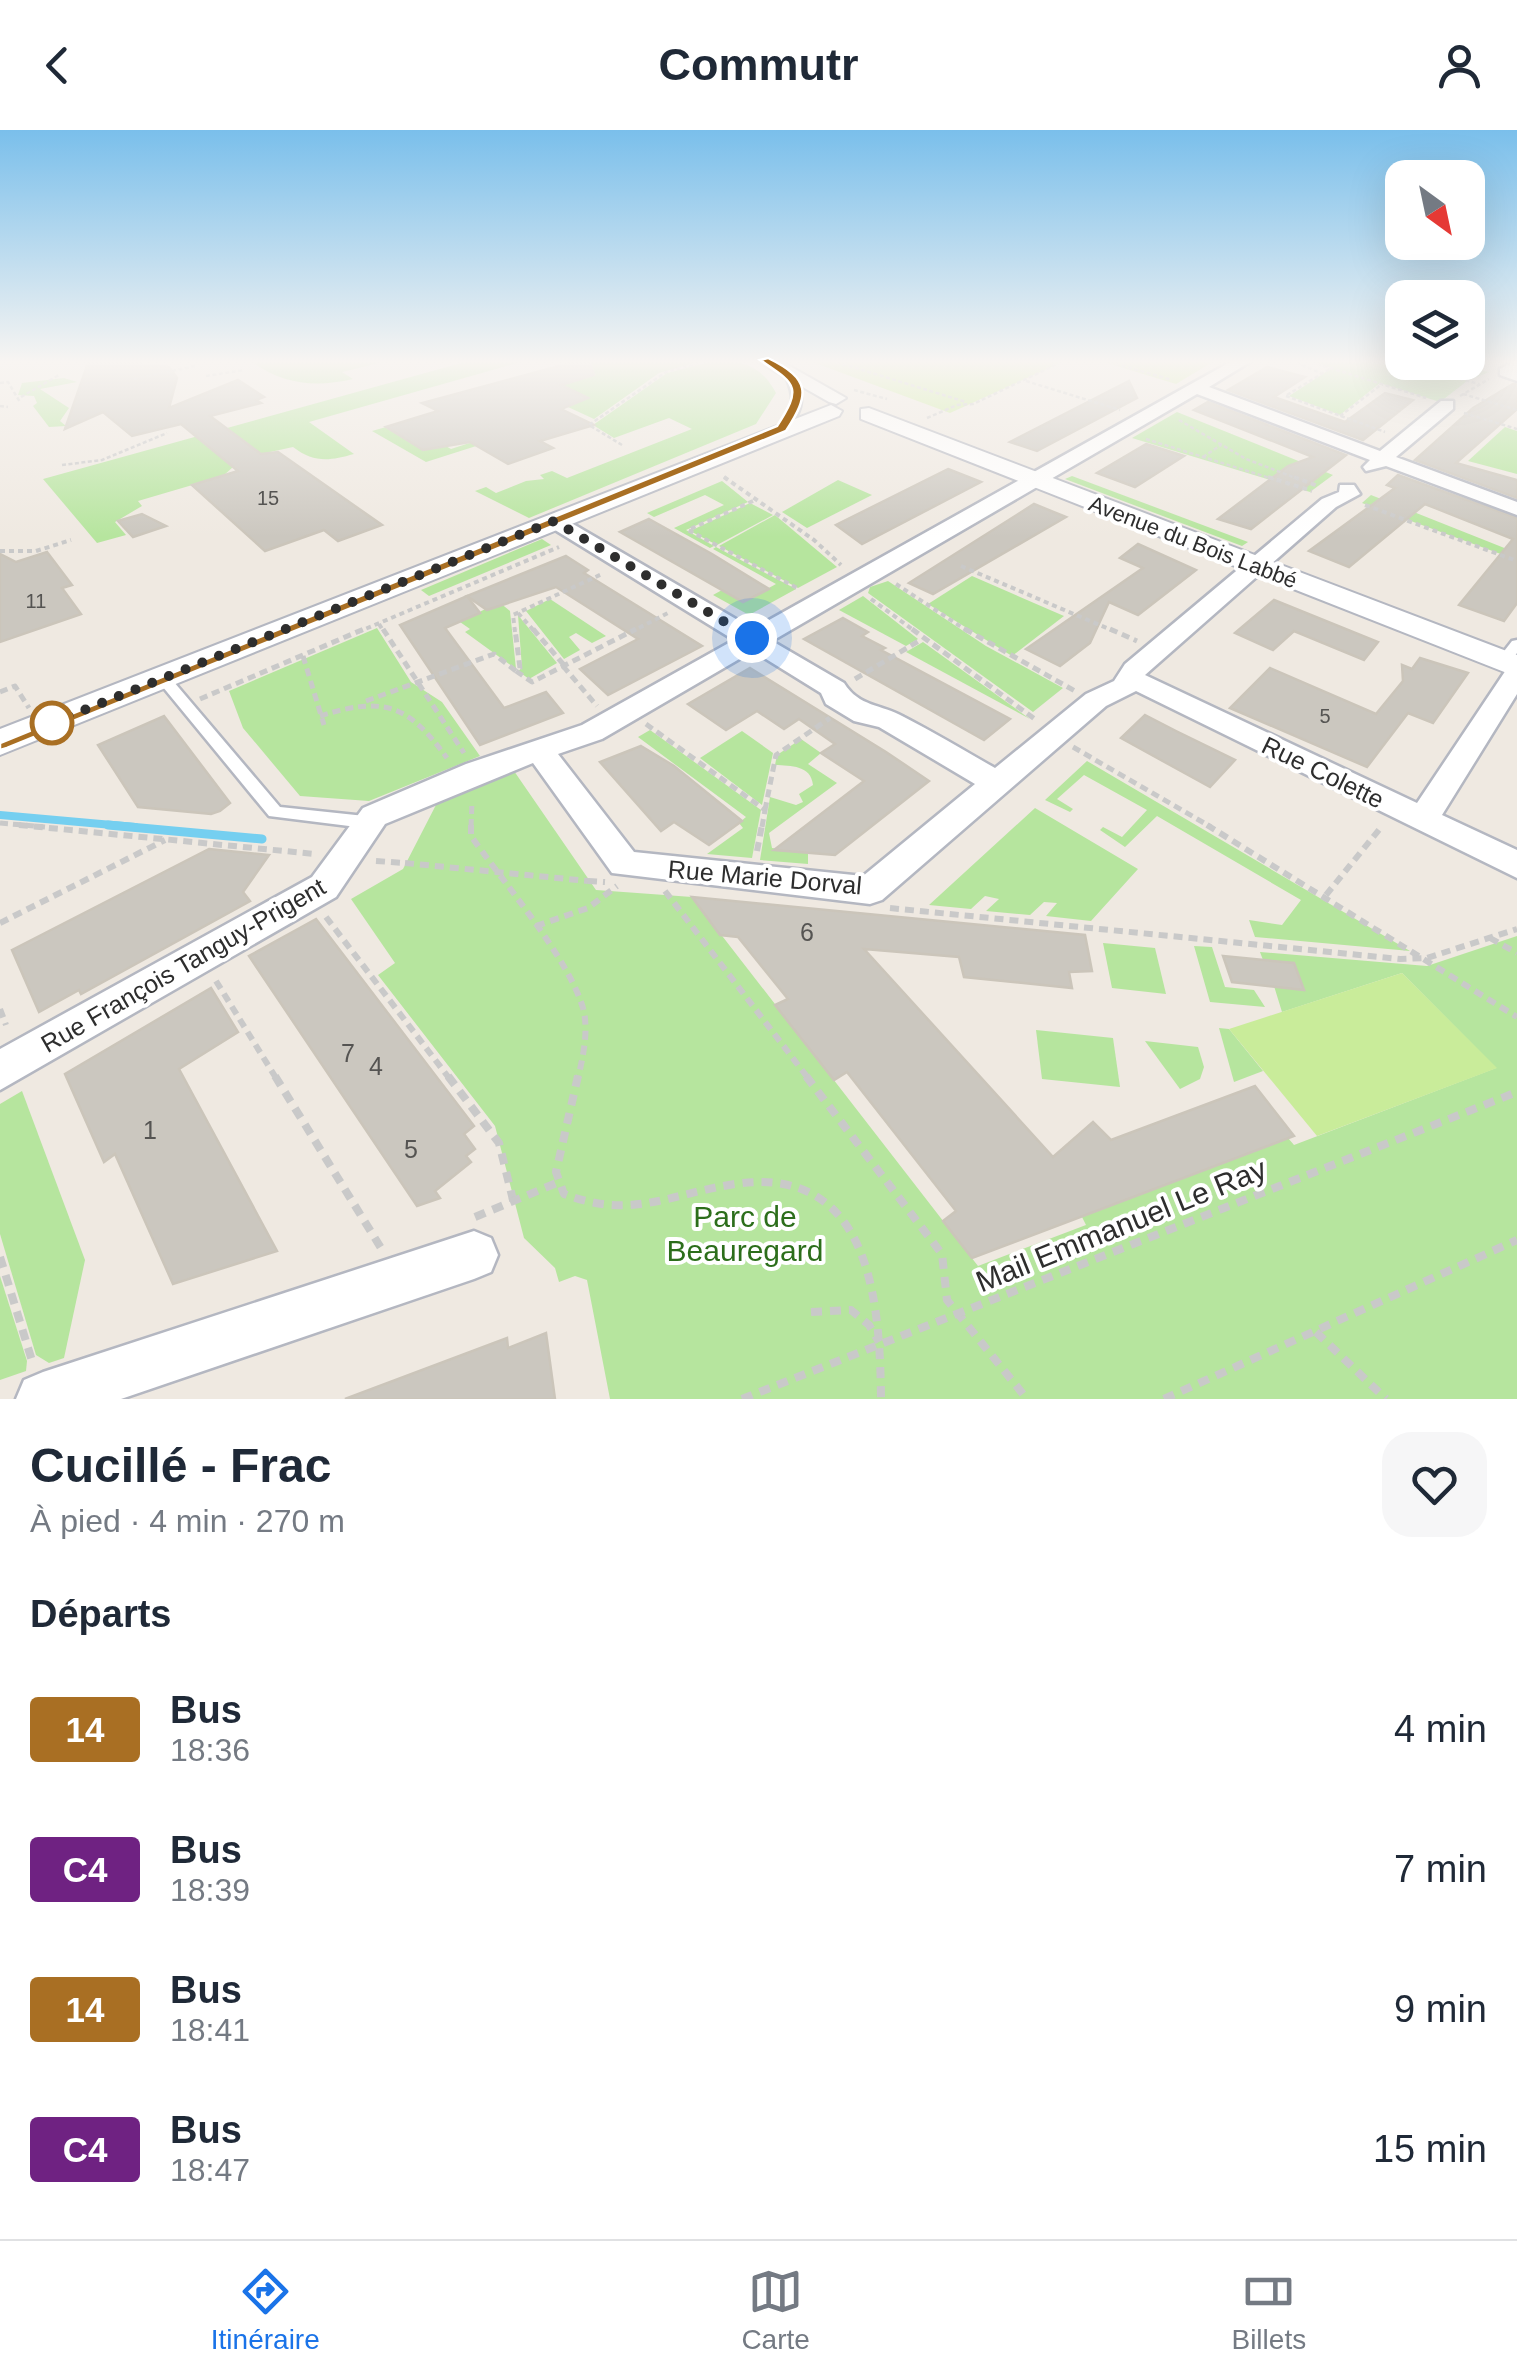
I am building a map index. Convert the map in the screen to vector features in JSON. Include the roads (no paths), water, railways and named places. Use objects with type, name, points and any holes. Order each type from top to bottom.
[{"type":"street","points":[[0,743],[163,678],[568,529],[802,419]]},
{"type":"street","name":"Avenue du Bois Labbé","points":[[883,419],[1256,567],[1514,661]]},
{"type":"street","points":[[364,822],[469,775],[542,753],[1138,419]]},
{"type":"street","points":[[1278,419],[1517,509]]},
{"type":"street","name":"Rue Marie Dorval","points":[[542,753],[624,864],[870,890],[1096,700],[1112,696],[1333,493],[1430,419]]},
{"type":"street","points":[[568,529],[752,638],[864,715],[888,720],[998,784]]},
{"type":"street","points":[[1409,814],[1514,661]]},
{"type":"street","name":"Rue Colette","points":[[1130,678],[1517,865]]},
{"type":"street","name":"Rue François Tanguy-Prigent","points":[[0,1071],[331,882],[364,822]]},
{"type":"street","points":[[44,1399],[474,1255]]},
{"type":"lane","points":[[782,429],[788,419]]},
{"type":"lane","points":[[163,678],[274,812],[364,822]]},
{"type":"waterway","points":[[0,815],[135,827]]},
{"type":"waterway","points":[[108,825],[262,839]]},
{"type":"park label","name":"Parc de Beauregard","points":[[745,1233]]}]
